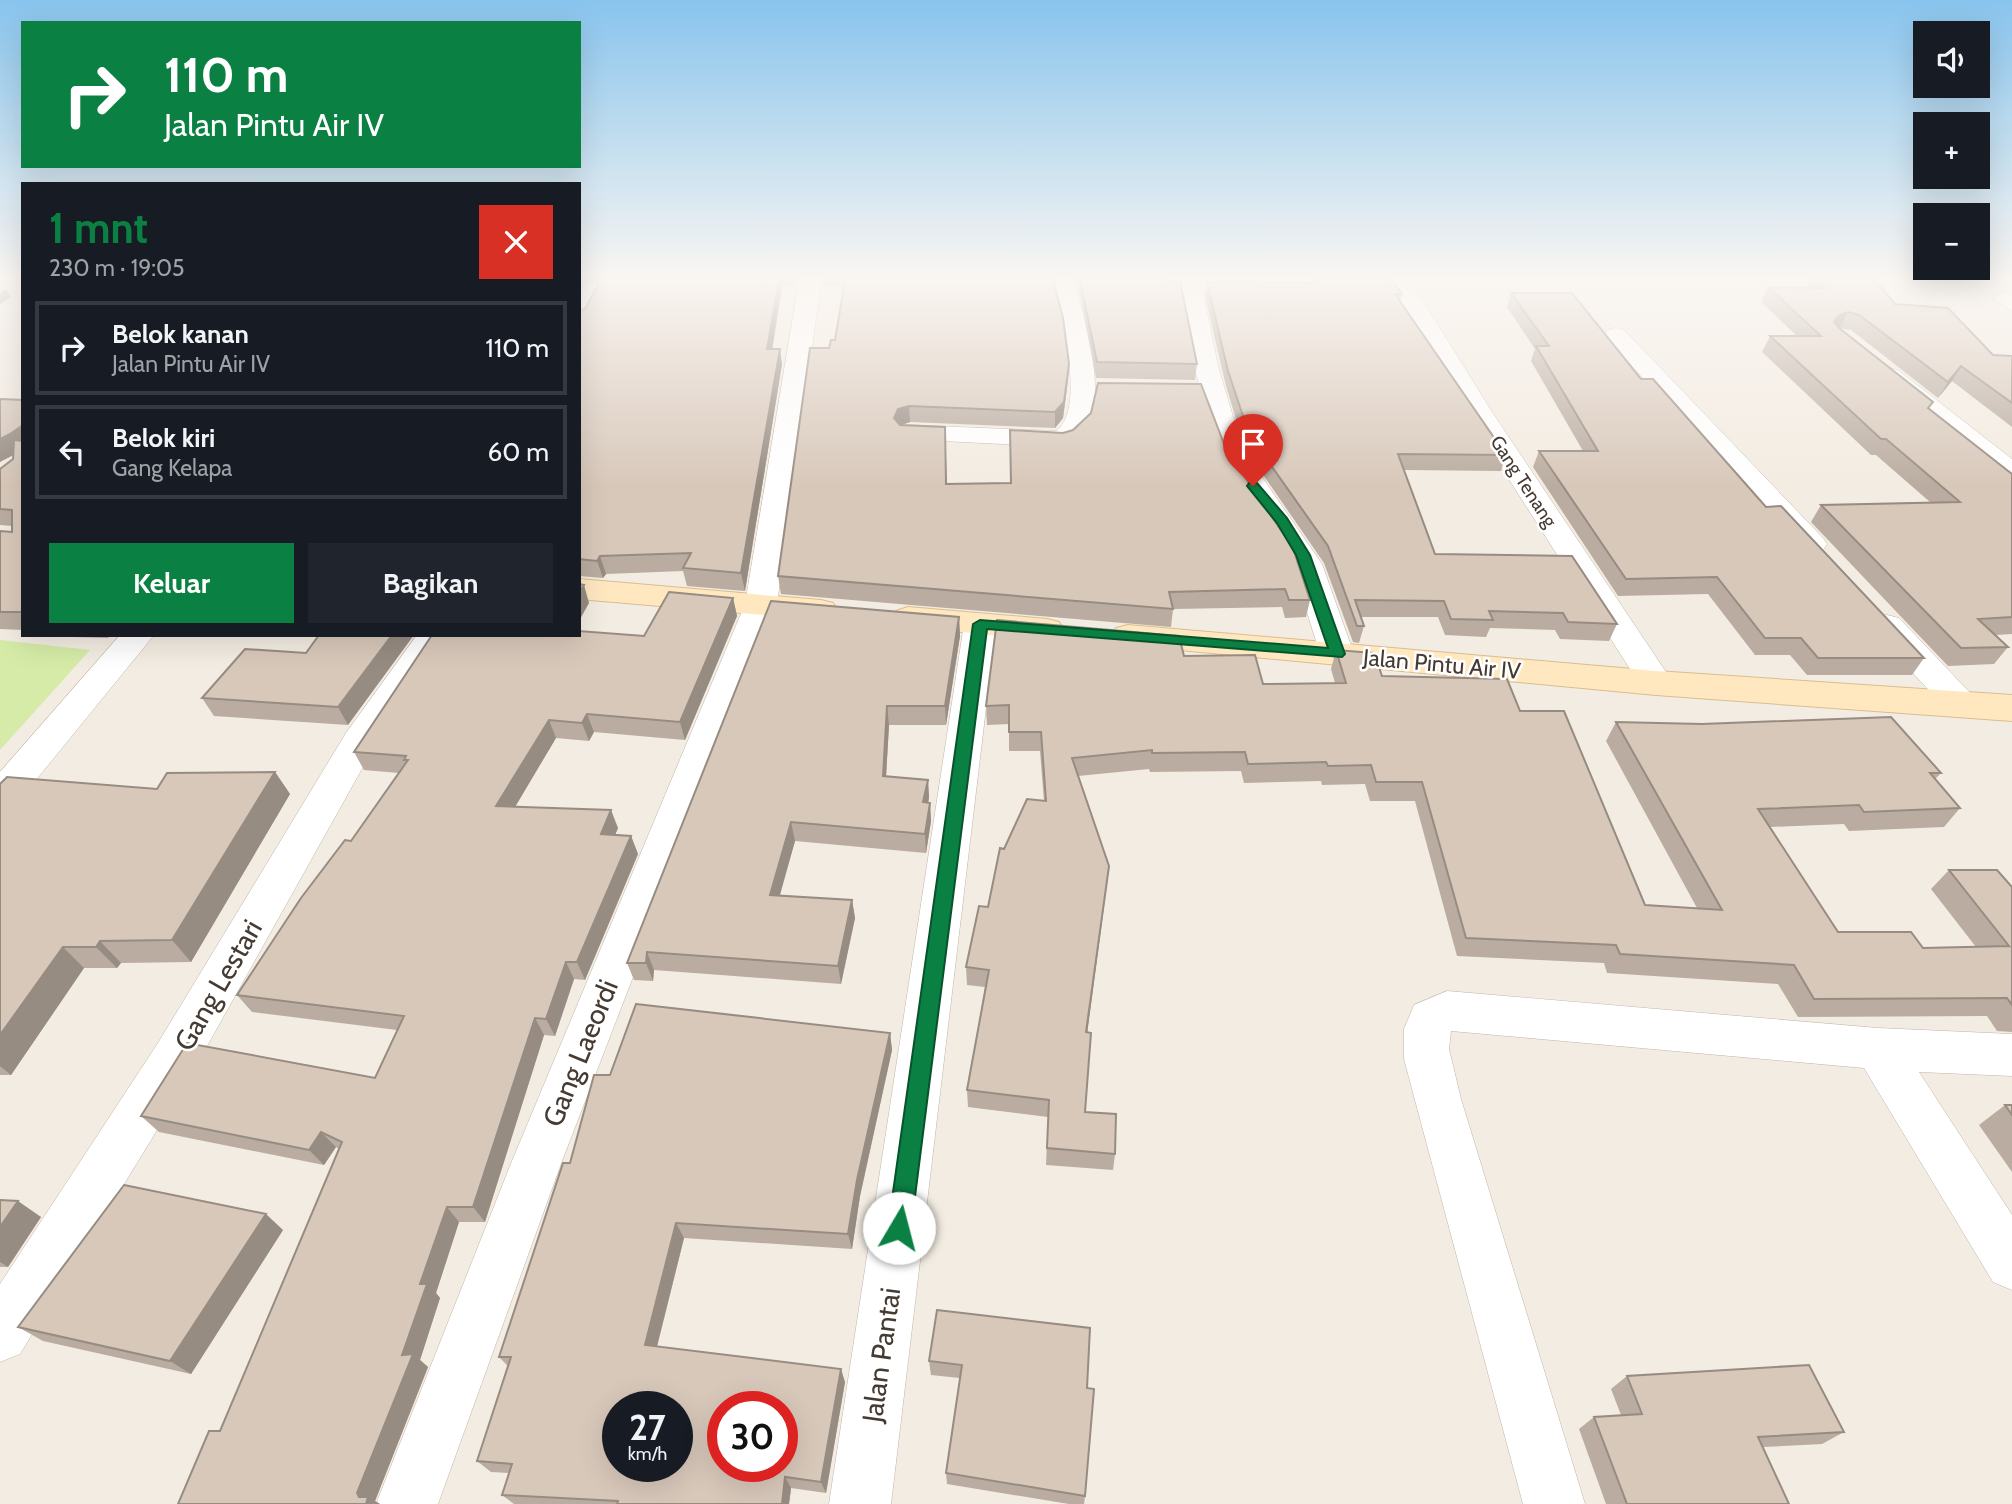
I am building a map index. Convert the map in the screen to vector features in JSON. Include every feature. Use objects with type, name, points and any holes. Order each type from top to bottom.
[{"type":"main road","name":"Jalan Pintu Air IV","points":[[581,589],[1656,683],[2012,708]]},
{"type":"street","name":"Gang Laeordi","points":[[407,1504],[537,1161],[761,604],[801,345]]},
{"type":"street","points":[[910,433],[1062,439],[1077,431],[1097,388],[1084,345]]},
{"type":"street","points":[[1196,345],[1200,391],[1242,470],[1263,501],[1282,521],[1303,555],[1337,654]]},
{"type":"street","name":"Gang Tenang","points":[[1439,345],[1479,412],[1656,683]]},
{"type":"street","points":[[1626,345],[1830,564]]},
{"type":"street","points":[[1873,362],[2012,472]]},
{"type":"street","points":[[1868,604],[1962,705]]},
{"type":"street","name":"Jalan Pantai","points":[[860,1504],[958,804],[980,624]]},
{"type":"street","points":[[0,797],[136,637]]},
{"type":"street","name":"Gang Lestari","points":[[0,1334],[175,1058],[359,742],[432,637]]},
{"type":"street","points":[[1554,1504],[1437,1099],[1425,1048],[1424,1032],[1430,1019],[1447,1011],[1464,1011],[1878,1049],[2012,1055]]},
{"type":"street","points":[[1878,1049],[2012,1263]]},
{"type":"green space","points":[[0,640],[90,650],[0,750]]},
{"type":"building","points":[[581,345],[768,345],[767,349],[780,349],[741,573],[683,568],[691,553],[600,556],[597,561],[581,559]]},
{"type":"building","points":[[830,345],[1067,345],[1069,364],[1064,402],[1055,412],[909,406],[898,409],[894,418],[900,425],[945,427],[946,484],[1011,483],[1010,430],[1063,433],[1073,430],[1091,413],[1098,383],[1201,384],[1226,449],[1293,548],[1310,600],[1289,600],[1285,589],[1169,592],[1173,609],[778,576],[810,348],[829,348]]},
{"type":"building","points":[[1094,345],[1193,345],[1197,364],[1097,362]]},
{"type":"building","points":[[1222,345],[1430,345],[1506,455],[1398,454],[1435,554],[1572,556],[1617,624],[1568,622],[1563,613],[1489,611],[1493,620],[1451,619],[1444,601],[1355,600],[1364,626],[1357,626],[1328,546],[1258,447],[1242,413]]},
{"type":"building","points":[[1614,345],[1641,379],[1653,379],[1766,507],[1781,506],[1924,658],[1818,658],[1801,638],[1765,638],[1717,577],[1626,579],[1539,451],[1598,451],[1536,346]]},
{"type":"building","points":[[1780,345],[1861,345],[1933,402],[1928,408],[2012,474],[2012,617],[1978,619],[2008,647],[1961,648],[1821,505],[1960,502],[1886,439],[1881,439]]},
{"type":"building","points":[[1899,345],[1984,345],[1993,355],[2012,356],[2012,403],[1961,366],[1948,382]]},
{"type":"building","points":[[0,399],[21,400],[21,426],[0,439]]},
{"type":"building","points":[[14,440],[21,441],[21,612],[0,612],[0,531],[12,532],[12,510],[0,509],[0,469],[13,459]]},
{"type":"building","points":[[669,592],[733,598],[680,722],[587,714],[582,723],[549,720],[496,806],[611,810],[601,834],[631,836],[577,962],[566,962],[546,1019],[535,1018],[473,1207],[447,1207],[420,1284],[427,1284],[402,1355],[413,1354],[357,1493],[359,1497],[368,1497],[366,1504],[178,1504],[209,1431],[220,1431],[342,1142],[321,1132],[309,1150],[141,1116],[187,1043],[375,1078],[404,1016],[237,995],[301,898],[345,840],[351,841],[408,760],[404,760],[406,756],[354,752],[431,637],[581,637],[581,631],[644,636]]},
{"type":"building","points":[[771,601],[959,617],[945,706],[887,706],[883,776],[928,780],[923,802],[930,803],[925,834],[791,822],[770,895],[852,900],[838,966],[647,952],[646,963],[627,963]]},
{"type":"building","points":[[997,620],[1179,636],[1184,656],[1255,655],[1263,684],[1346,683],[1336,650],[1374,653],[1382,676],[1507,679],[1520,711],[1564,711],[1645,905],[1722,910],[1616,722],[1702,724],[1891,717],[1941,773],[1930,773],[1960,808],[1864,812],[1859,805],[1758,809],[1838,932],[1911,932],[1923,948],[2009,946],[1949,870],[1997,870],[2012,887],[2012,1005],[2007,998],[1814,999],[1794,965],[1620,954],[1616,945],[1466,938],[1422,782],[1376,782],[1371,765],[1328,766],[1326,762],[1248,764],[1245,752],[1152,753],[1152,750],[1072,758],[1109,866],[1086,1032],[1091,1033],[1085,1112],[1116,1114],[1115,1154],[1047,1148],[1049,1100],[967,1090],[989,970],[966,967],[979,906],[988,907],[1000,848],[1004,849],[1027,799],[1046,801],[1041,732],[1009,732],[1009,705],[986,706]]},
{"type":"building","points":[[318,637],[390,637],[338,707],[202,698],[245,649],[306,653]]},
{"type":"building","points":[[275,772],[172,940],[100,941],[96,947],[63,947],[0,1035],[0,784],[7,777],[157,789],[167,773]]},
{"type":"building","points":[[636,1004],[890,1033],[857,1180],[848,1234],[676,1223],[645,1345],[841,1369],[821,1482],[798,1479],[798,1391],[707,1391],[707,1482],[784,1482],[782,1504],[617,1504],[618,1501],[502,1495],[512,1464],[477,1461],[511,1357],[499,1357],[563,1163],[570,1163],[594,1075],[610,1075]]},
{"type":"building","points":[[2005,1105],[2012,1105],[2012,1115]]},
{"type":"building","points":[[124,1185],[266,1214],[170,1361],[18,1327]]},
{"type":"building","points":[[0,1200],[18,1201],[0,1227]]},
{"type":"building","points":[[937,1310],[1090,1328],[1087,1388],[1094,1389],[1085,1496],[946,1473],[962,1365],[929,1361]]},
{"type":"building","points":[[1809,1365],[1844,1432],[1758,1437],[1789,1504],[1627,1504],[1594,1417],[1642,1414],[1627,1376]]},
{"type":"route","points":[[899,1228],[958,804],[980,624],[1337,654],[1303,555],[1282,521],[1253,486]]}]
